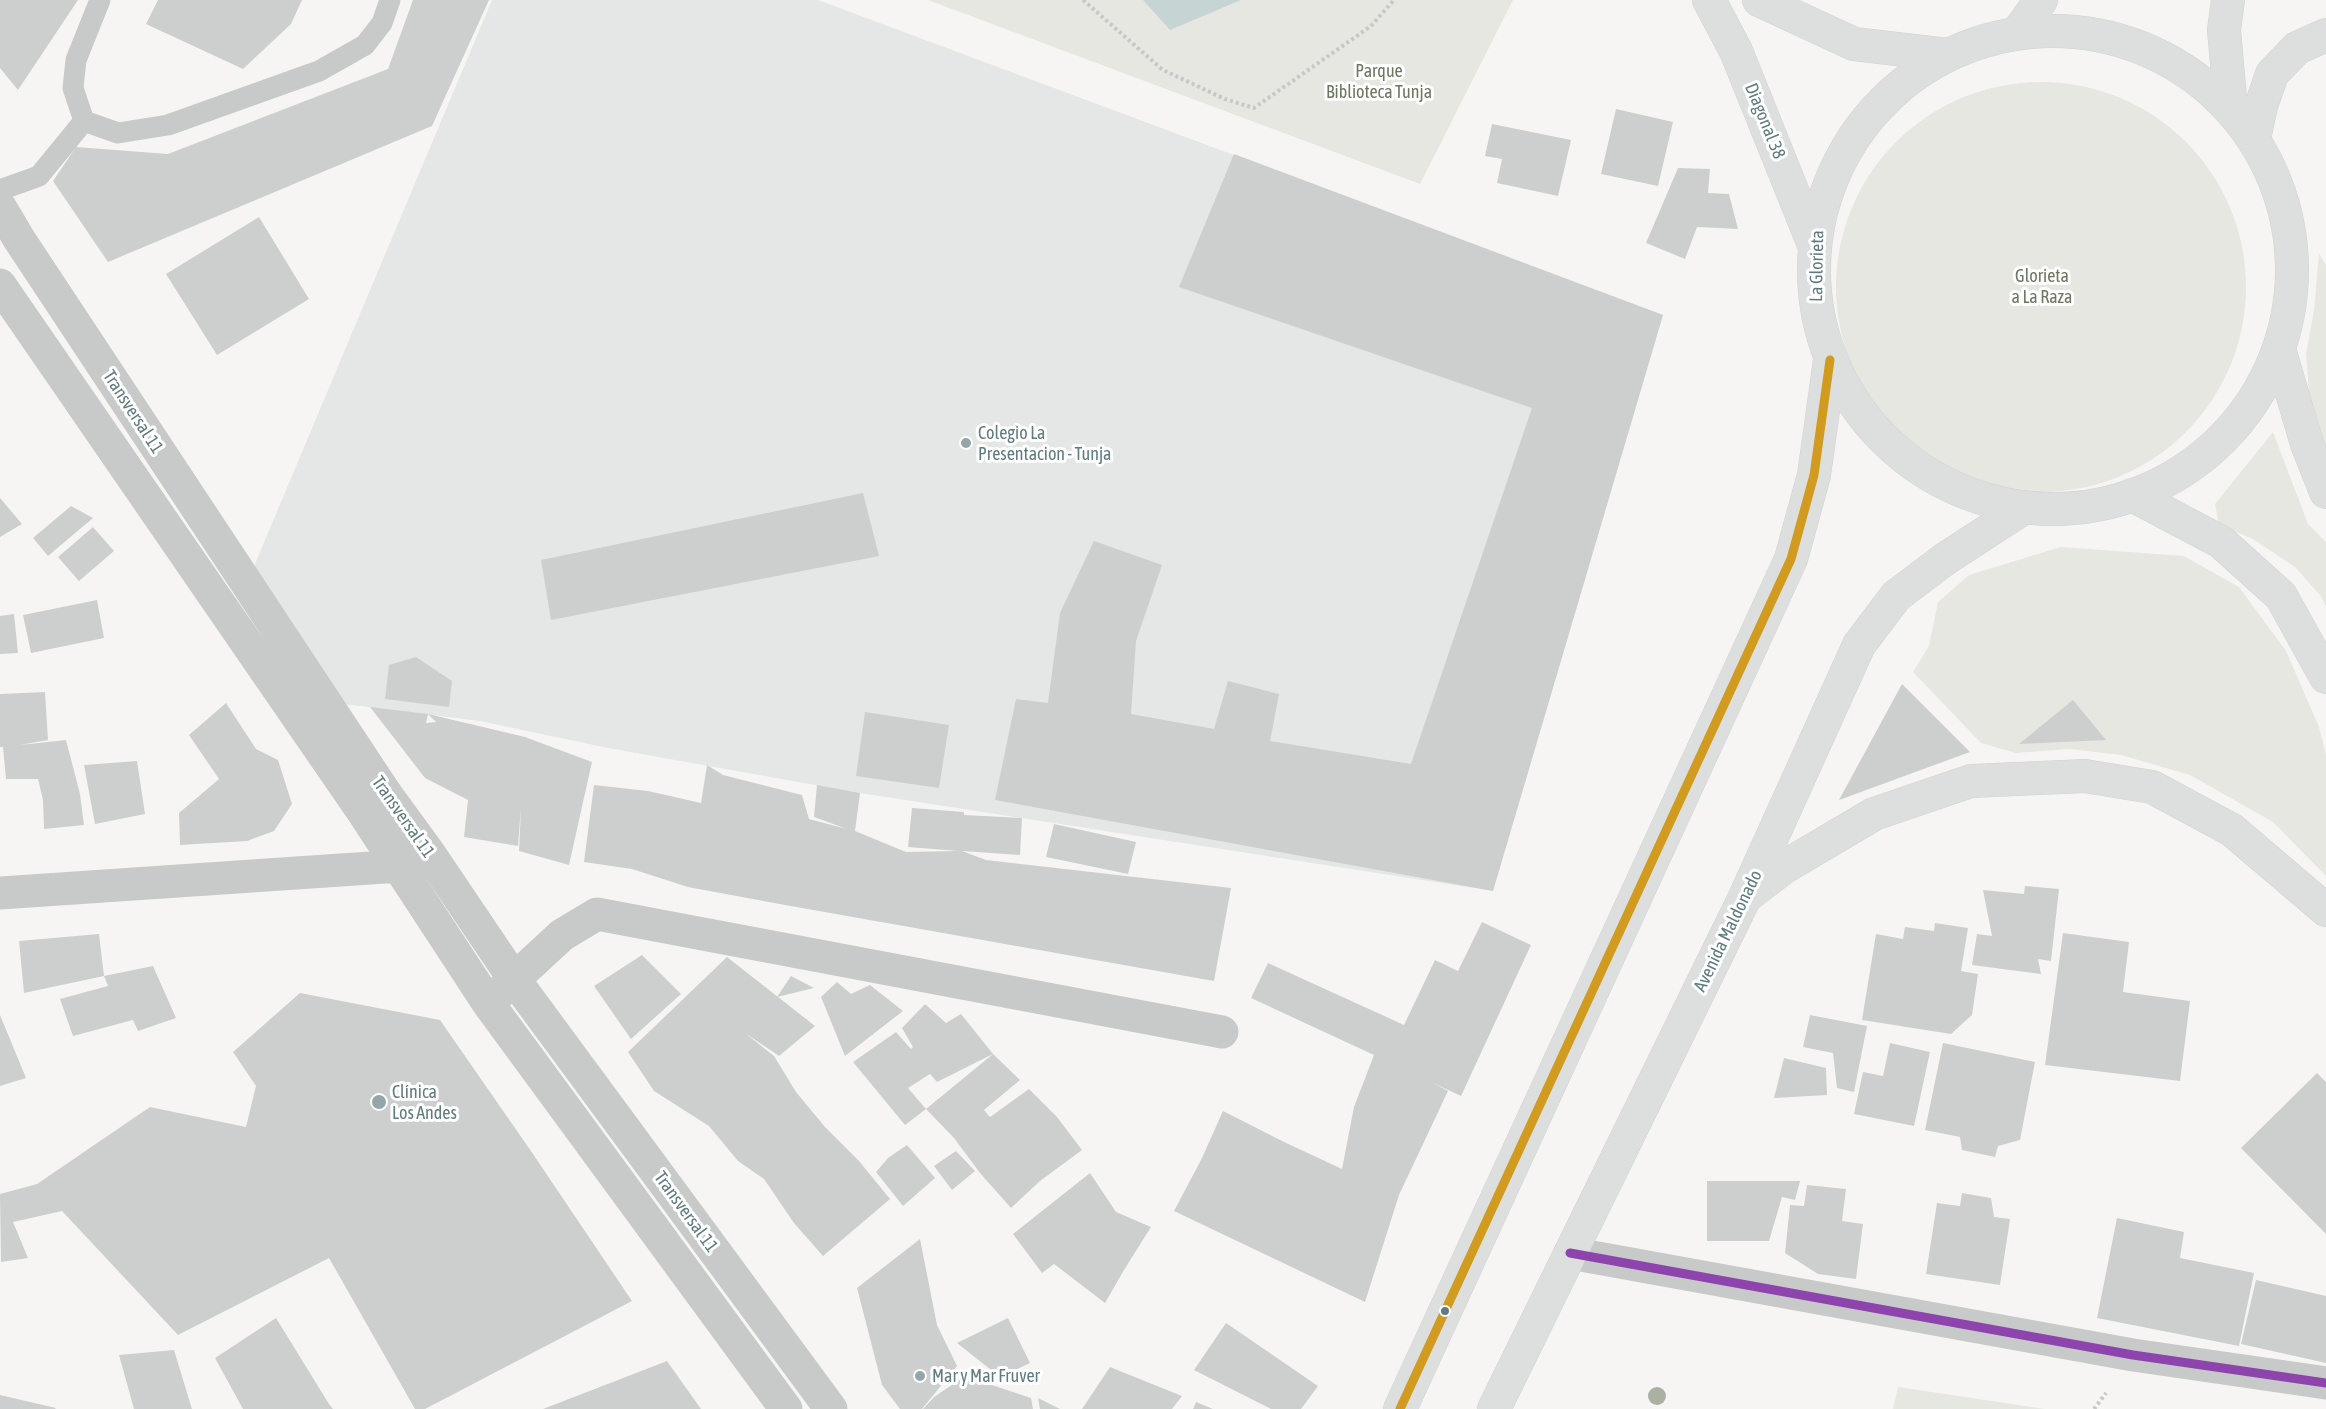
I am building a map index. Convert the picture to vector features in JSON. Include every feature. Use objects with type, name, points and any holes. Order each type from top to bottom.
[{"type":"main road","name":"Diagonal 38","points":[[1710,0],[1736,51],[1814,244]]},
{"type":"main road","points":[[1759,0],[1854,44],[1948,55]]},
{"type":"main road","points":[[2017,33],[2041,0]]},
{"type":"main road","points":[[2228,0],[2224,30],[2230,109]]},
{"type":"main road","name":"La Glorieta","points":[[2057,31],[2096,35],[2134,45],[2177,66],[2202,82],[2230,109],[2254,139],[2267,162],[2279,191],[2288,223],[2293,254],[2288,318],[2279,349],[2265,382],[2246,411],[2222,438],[2195,462],[2164,481],[2132,495],[2097,504],[2061,508],[2025,507],[1989,501],[1954,488],[1923,471],[1893,449],[1867,423],[1846,393],[1830,360],[1818,323],[1813,284],[1814,244],[1820,210],[1831,178],[1847,147],[1867,119],[1891,94],[1918,72],[1948,55],[1982,42],[2017,33],[2057,31]]},
{"type":"main road","points":[[2254,139],[2260,106],[2272,74],[2297,48],[2326,34]]},
{"type":"main road","points":[[2279,349],[2307,444],[2326,492]]},
{"type":"main road","points":[[1400,1409],[1791,559],[1814,475],[1830,360]]},
{"type":"main road","points":[[2132,495],[2222,542],[2281,596],[2326,677]]},
{"type":"main road","name":"Avenida Maldonado","points":[[1494,1409],[1745,897],[1859,645],[1896,596],[1945,559],[2025,507]]},
{"type":"main road","points":[[1745,897],[1786,866],[1874,813],[1971,781],[2085,776],[2152,787],[2232,830],[2326,910]]},
{"type":"street","name":"Transversal 11","points":[[0,207],[9,242],[386,794],[414,860],[488,1003],[786,1409]]},
{"type":"street","name":"Transversal 11","points":[[0,285],[414,860],[514,979],[831,1409]]},
{"type":"street","points":[[0,892],[414,860]]},
{"type":"street","points":[[488,1003],[562,934],[597,914],[1222,1032]]},
{"type":"street","points":[[1570,1253],[2133,1355],[2326,1383]]},
{"type":"lane","points":[[84,121],[73,88],[76,60],[100,0]]},
{"type":"lane","points":[[84,121],[118,133],[168,125],[319,71],[365,45],[382,23],[390,0]]},
{"type":"lane","points":[[0,190],[39,176],[84,121]]},
{"type":"path","points":[[1083,0],[1163,70],[1225,99],[1254,108],[1371,26],[1394,0]]},
{"type":"shaded area","name":"Colegio La Presentacion - Tunja","points":[[492,0],[818,0],[1663,315],[1493,891],[860,793],[608,748],[480,721],[336,703],[252,571]]},
{"type":"shaded area","points":[[1143,0],[1241,0],[1170,30]]},
{"type":"green space","name":"Parque Biblioteca Tunja","points":[[928,0],[1513,0],[1420,184]]},
{"type":"green space","name":"Glorieta a La Raza","points":[[2041,82],[2081,86],[2119,98],[2155,117],[2186,142],[2211,173],[2230,209],[2242,247],[2246,287],[2242,327],[2230,365],[2211,401],[2186,432],[2155,457],[2119,476],[2081,488],[2041,492],[2001,488],[1963,476],[1927,457],[1896,432],[1871,401],[1852,365],[1840,327],[1836,287],[1840,247],[1852,209],[1871,173],[1896,142],[1927,117],[1963,98],[2001,86]]},
{"type":"green space","points":[[2319,254],[2326,265],[2326,458],[2309,392],[2306,354],[2314,310]]},
{"type":"green space","points":[[2273,432],[2308,524],[2326,542],[2326,606],[2320,595],[2295,567],[2253,539],[2219,525],[2215,504]]},
{"type":"green space","points":[[2061,547],[2184,556],[2239,587],[2286,651],[2319,727],[2326,755],[2326,876],[2273,822],[2190,775],[2121,755],[2069,749],[2016,753],[1981,743],[1913,672],[1929,646],[1938,602],[1969,575]]},
{"type":"green space","points":[[1898,1387],[2045,1409],[1893,1409]]},
{"type":"building","points":[[0,0],[78,0],[18,90],[0,68]]},
{"type":"building","points":[[158,0],[302,0],[291,24],[243,69],[146,24]]},
{"type":"building","points":[[413,0],[489,0],[432,126],[108,262],[53,181],[76,147],[168,154],[388,69]]},
{"type":"building","points":[[1616,109],[1673,122],[1658,186],[1601,174]]},
{"type":"building","points":[[1492,124],[1571,140],[1558,196],[1497,183],[1502,159],[1485,156]]},
{"type":"building","points":[[1234,154],[1663,315],[1493,891],[995,800],[1016,699],[1048,703],[1060,613],[1094,541],[1162,565],[1136,641],[1131,714],[1214,729],[1228,681],[1279,694],[1270,741],[1411,764],[1532,408],[1179,287]]},
{"type":"building","points":[[1678,168],[1710,169],[1708,193],[1729,194],[1738,229],[1697,227],[1685,259],[1646,243]]},
{"type":"building","points":[[259,217],[309,299],[217,355],[166,274]]},
{"type":"building","points":[[863,493],[879,556],[551,620],[541,560]]},
{"type":"building","points":[[0,498],[22,524],[0,537]]},
{"type":"building","points":[[71,506],[93,518],[48,556],[33,538]]},
{"type":"building","points":[[93,527],[114,551],[79,581],[58,557]]},
{"type":"building","points":[[97,600],[104,638],[31,653],[23,615]]},
{"type":"building","points":[[14,614],[18,653],[0,654],[0,616]]},
{"type":"building","points":[[416,657],[452,681],[449,707],[385,699],[389,665]]},
{"type":"building","points":[[1902,684],[1970,752],[1839,800]]},
{"type":"building","points":[[45,692],[48,740],[20,745],[66,740],[80,794],[84,825],[44,829],[43,800],[38,779],[6,779],[3,747],[0,747],[0,694]]},
{"type":"building","points":[[2073,700],[2106,740],[2019,744]]},
{"type":"building","points":[[226,703],[256,749],[278,760],[292,804],[274,831],[247,841],[180,845],[179,813],[219,779],[189,735]]},
{"type":"building","points":[[370,707],[428,714],[525,737],[592,762],[569,865],[519,851],[521,807],[518,846],[464,837],[468,800],[425,778]],"holes":[[[428,714],[436,722],[426,723]]]},
{"type":"building","points":[[865,712],[949,725],[939,788],[856,776]]},
{"type":"building","points":[[137,761],[145,814],[95,824],[84,765]]},
{"type":"building","points":[[707,765],[723,775],[802,795],[809,819],[847,829],[814,817],[817,785],[860,793],[855,831],[906,852],[958,851],[908,847],[912,808],[964,812],[964,815],[1022,818],[1020,855],[962,851],[986,860],[1231,888],[1214,981],[688,887],[632,869],[584,862],[594,785],[648,791],[701,803]]},
{"type":"building","points":[[1054,824],[1136,842],[1128,874],[1046,857]]},
{"type":"building","points":[[2025,886],[2059,889],[2051,961],[2038,959],[2041,974],[1972,965],[1977,934],[1992,936],[1983,890],[2024,894]]},
{"type":"building","points":[[1482,922],[1531,945],[1461,1096],[1431,1082],[1448,1091],[1399,1195],[1365,1302],[1174,1211],[1202,1158],[1223,1111],[1342,1169],[1354,1107],[1374,1055],[1251,998],[1268,963],[1404,1025],[1435,960],[1458,971]]},
{"type":"building","points":[[1935,923],[1968,928],[1961,971],[1978,974],[1972,1015],[1951,1034],[1862,1020],[1876,934],[1903,939],[1905,927],[1934,931]]},
{"type":"building","points":[[2063,933],[2129,942],[2123,992],[2190,1001],[2180,1081],[2045,1065]]},
{"type":"building","points":[[99,934],[104,976],[24,993],[19,941]]},
{"type":"building","points":[[642,955],[681,994],[631,1039],[594,986]]},
{"type":"building","points":[[727,957],[815,1026],[779,1056],[745,1033],[774,1056],[796,1092],[890,1199],[823,1256],[794,1223],[764,1179],[738,1161],[709,1126],[654,1091],[628,1052]]},
{"type":"building","points":[[153,966],[176,1018],[138,1031],[133,1020],[73,1036],[60,999],[108,986],[104,976]]},
{"type":"building","points":[[791,976],[814,988],[777,997]]},
{"type":"building","points":[[837,982],[851,994],[870,985],[903,1011],[845,1056],[821,997]]},
{"type":"building","points":[[300,993],[440,1020],[632,1301],[425,1409],[415,1409],[329,1258],[178,1335],[62,1211],[13,1222],[28,1258],[1,1262],[0,1194],[37,1184],[150,1107],[246,1127],[256,1086],[233,1052]]},
{"type":"building","points":[[925,1004],[946,1023],[961,1014],[993,1054],[937,1082],[930,1074],[908,1088],[926,1109],[905,1125],[853,1062],[896,1032],[911,1049],[913,1047],[902,1028]]},
{"type":"building","points":[[0,1015],[26,1078],[0,1086]]},
{"type":"building","points":[[1810,1015],[1867,1026],[1854,1092],[1837,1088],[1833,1053],[1803,1047]]},
{"type":"building","points":[[1890,1043],[1930,1052],[1914,1126],[1854,1114],[1863,1072],[1883,1076]]},
{"type":"building","points":[[1943,1043],[2035,1062],[2020,1140],[1998,1146],[1995,1157],[1962,1150],[1960,1137],[1925,1130]]},
{"type":"building","points":[[993,1054],[1020,1080],[984,1110],[990,1117],[1029,1089],[1057,1117],[1082,1150],[1040,1181],[1011,1208],[980,1173],[954,1138],[926,1109]]},
{"type":"building","points":[[1784,1058],[1826,1068],[1827,1095],[1774,1098]]},
{"type":"building","points":[[2317,1073],[2326,1082],[2326,1234],[2241,1148]]},
{"type":"building","points":[[907,1145],[935,1178],[903,1206],[876,1172],[888,1158]]},
{"type":"building","points":[[956,1151],[975,1171],[952,1190],[934,1166]]},
{"type":"building","points":[[1090,1173],[1116,1212],[1151,1227],[1105,1303],[1054,1264],[1042,1273],[1013,1234]]},
{"type":"building","points":[[1707,1181],[1800,1181],[1795,1200],[1782,1197],[1769,1241],[1707,1241]]},
{"type":"building","points":[[1807,1185],[1846,1189],[1842,1221],[1863,1224],[1856,1279],[1818,1274],[1785,1253],[1790,1205],[1804,1206]]},
{"type":"building","points":[[1962,1193],[1991,1198],[1994,1217],[2010,1219],[2000,1285],[1926,1274],[1937,1203],[1960,1206]]},
{"type":"building","points":[[2117,1218],[2184,1232],[2180,1258],[2254,1273],[2239,1346],[2097,1318]]},
{"type":"building","points":[[920,1239],[937,1325],[957,1366],[922,1409],[900,1409],[882,1385],[857,1288]]},
{"type":"building","points":[[2256,1280],[2326,1296],[2326,1363],[2241,1344]]},
{"type":"building","points":[[276,1318],[333,1409],[243,1409],[215,1358]]},
{"type":"building","points":[[1008,1318],[1030,1363],[1000,1377],[957,1343]]},
{"type":"building","points":[[1226,1323],[1318,1386],[1301,1409],[1271,1409],[1194,1370]]},
{"type":"building","points":[[174,1350],[192,1409],[134,1409],[119,1355]]},
{"type":"building","points":[[667,1361],[701,1409],[543,1409]]},
{"type":"building","points":[[1110,1367],[1182,1396],[1172,1409],[1082,1409]]},
{"type":"building","points":[[965,1376],[1031,1398],[1033,1409],[923,1409],[934,1397]]},
{"type":"building","points":[[0,1395],[56,1408],[0,1409]]},
{"type":"building","points":[[1038,1398],[1060,1409],[1040,1409]]},
{"type":"building","points":[[1196,1402],[1213,1409],[1193,1409]]},
{"type":"transit line","points":[[1400,1409],[1791,559],[1814,475],[1830,360]]},
{"type":"transit line","points":[[1570,1253],[2133,1355],[2326,1383]]},
{"type":"place","name":"Colegio La Presentacion - Tunja","points":[[966,443]]},
{"type":"place","name":"Clínica Los Andes","points":[[379,1102]]},
{"type":"place","name":"Mar y Mar Fruver","points":[[920,1376]]}]
